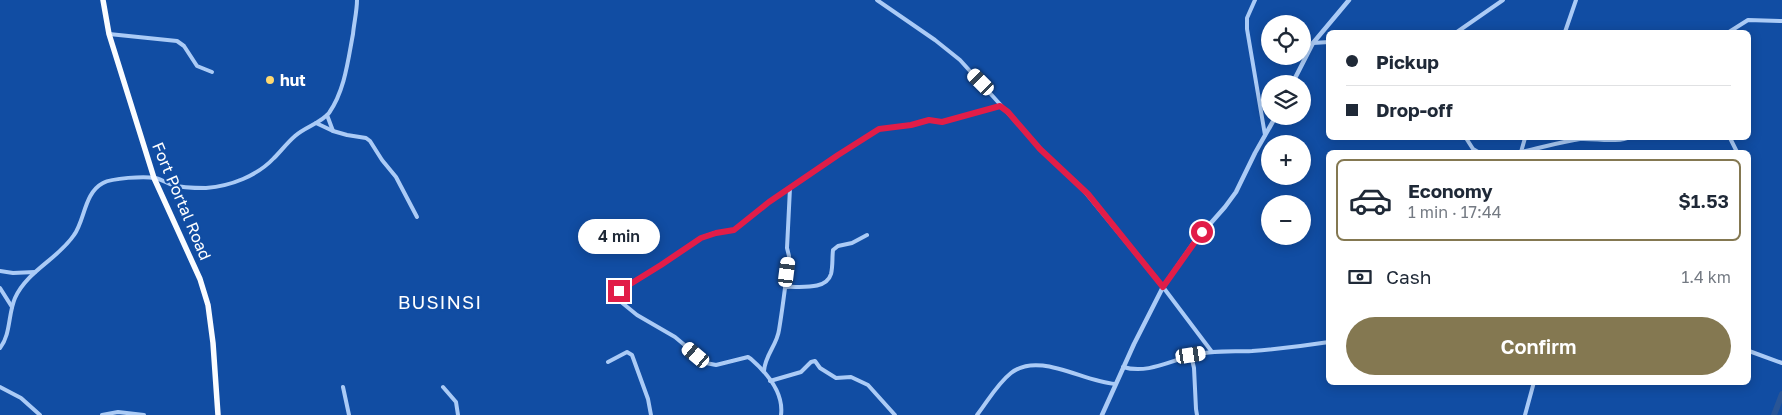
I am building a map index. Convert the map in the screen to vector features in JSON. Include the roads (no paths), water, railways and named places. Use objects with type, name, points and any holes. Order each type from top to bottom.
[{"type":"main road","name":"Fort Portal Road","points":[[103,0],[109,34],[154,178],[200,279],[208,305],[213,343],[218,415]]},
{"type":"street","points":[[0,348],[6,334],[15,297],[38,270],[61,251],[76,233],[86,205],[98,187],[103,183],[116,178],[154,178],[175,186],[204,188],[231,184],[241,180],[272,160],[294,136],[328,115],[347,69],[357,0]]},
{"type":"street","points":[[877,0],[935,40],[960,60],[1000,106],[1081,187],[1163,287],[1212,352]]},
{"type":"street","points":[[1255,0],[1247,18],[1247,29],[1265,135]]},
{"type":"street","points":[[1297,75],[1313,43],[1349,0]]},
{"type":"street","points":[[1460,30],[1503,0]]},
{"type":"street","points":[[1566,30],[1576,0]]},
{"type":"street","points":[[1732,30],[1748,20],[1782,21]]},
{"type":"street","points":[[109,34],[177,41],[184,46],[197,66],[212,72]]},
{"type":"street","points":[[1313,43],[1326,42]]},
{"type":"street","points":[[781,415],[780,394],[764,371],[748,357],[716,365],[706,363],[675,337],[637,315],[614,295],[697,240],[716,233],[734,230],[790,188],[879,129],[911,125],[929,120],[942,122],[1000,106]]},
{"type":"street","points":[[328,115],[333,131]]},
{"type":"street","points":[[316,123],[333,131],[366,138],[370,141],[396,177],[417,217]]},
{"type":"street","points":[[1265,135],[1271,125]]},
{"type":"street","points":[[1467,140],[1476,150]]},
{"type":"street","points":[[1530,150],[1574,140]]},
{"type":"street","points":[[1102,415],[1123,367],[1163,287],[1195,240],[1236,192],[1261,143]]},
{"type":"street","points":[[764,371],[766,357],[779,331],[789,256],[787,248],[790,188]]},
{"type":"street","points":[[785,287],[817,286],[826,282],[831,275],[833,250],[838,246],[852,243],[867,235]]},
{"type":"street","points":[[0,271],[32,273],[38,270]]},
{"type":"street","points":[[0,288],[12,307]]},
{"type":"street","points":[[1123,367],[1132,370],[1145,369],[1191,355],[1212,352],[1252,351],[1326,342]]},
{"type":"street","points":[[1751,351],[1782,364]]},
{"type":"street","points":[[608,362],[627,352],[632,355],[648,399],[651,415]]},
{"type":"street","points":[[1191,355],[1198,415]]},
{"type":"street","points":[[770,381],[801,372],[811,362],[815,361],[820,368],[836,378],[850,377],[868,385],[894,415]]},
{"type":"street","points":[[977,415],[1008,375],[1028,364],[1046,365],[1093,381],[1115,384]]},
{"type":"street","points":[[1525,415],[1533,385]]},
{"type":"street","points":[[0,387],[21,398],[40,415]]},
{"type":"street","points":[[443,387],[453,398],[458,415]]},
{"type":"street","points":[[343,388],[349,415]]},
{"type":"street","points":[[102,415],[118,412],[144,415]]},
{"type":"waterway","points":[[1774,415],[1782,394]]},
{"type":"place","name":"hut","points":[[270,80]]},
{"type":"district","name":"BUSINSI","points":[[440,301]]}]
